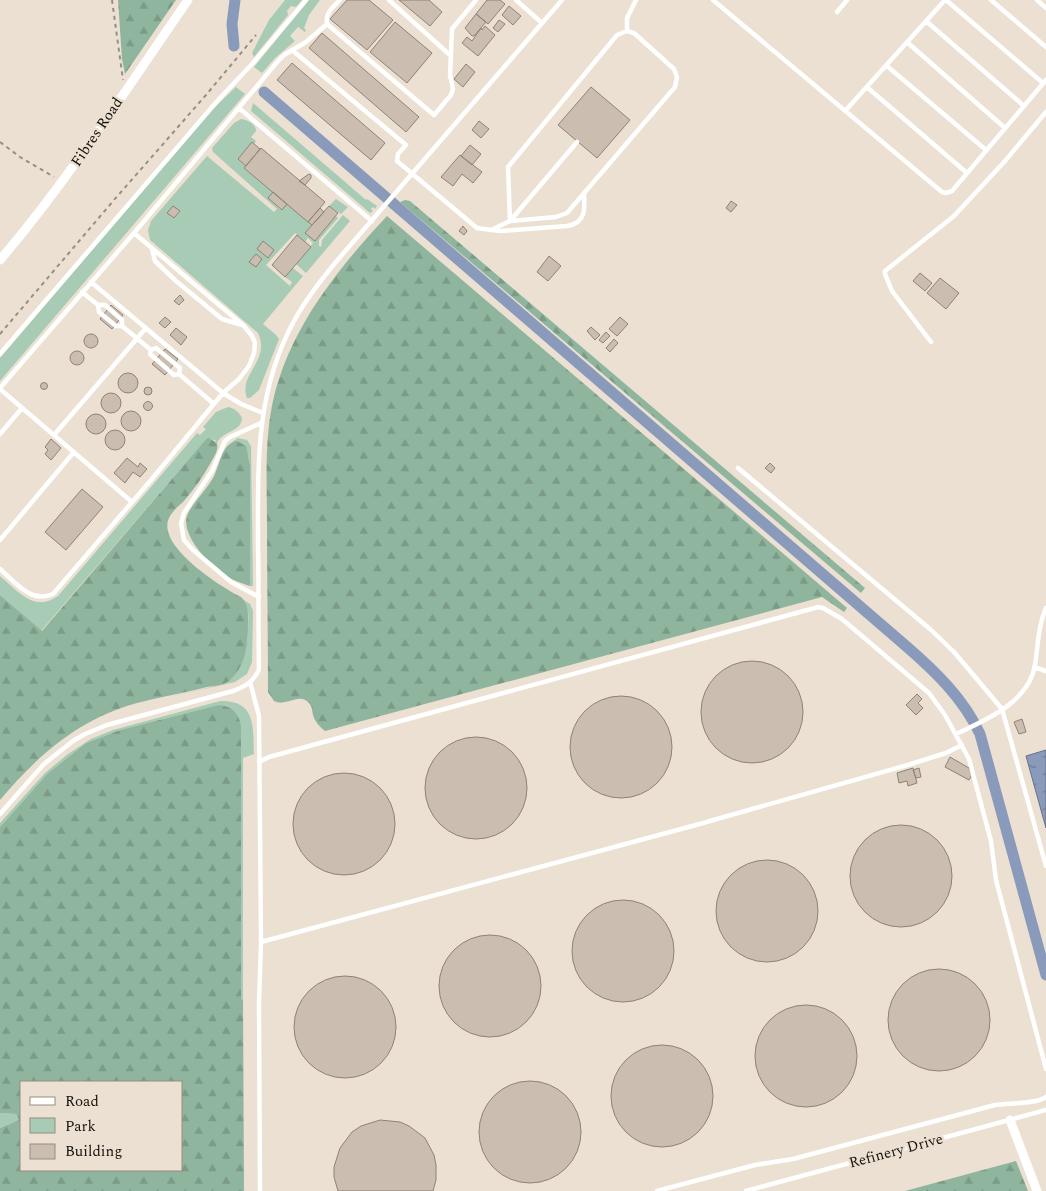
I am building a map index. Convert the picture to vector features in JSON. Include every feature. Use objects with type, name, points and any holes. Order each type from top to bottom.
[{"type":"street","name":"Fibres Road","points":[[0,260],[30,226],[63,182],[188,0]]},
{"type":"street","points":[[1010,1120],[1037,1191]]},
{"type":"lane","points":[[0,354],[306,0]]},
{"type":"lane","points":[[340,0],[328,13],[327,24],[434,115],[452,95],[452,29],[476,0]]},
{"type":"lane","points":[[389,0],[451,56]]},
{"type":"lane","points":[[516,0],[542,23]]},
{"type":"lane","points":[[0,814],[44,764],[85,734],[107,725],[233,691],[246,686],[259,669],[258,480],[262,413],[270,380],[294,321],[322,279],[562,0]]},
{"type":"lane","points":[[627,31],[627,18],[636,0]]},
{"type":"lane","points":[[713,0],[845,112],[942,192],[952,191],[1044,82],[945,0],[845,112]]},
{"type":"lane","points":[[837,12],[847,0]]},
{"type":"lane","points":[[991,0],[1046,47]]},
{"type":"lane","points":[[1037,0],[1046,8]]},
{"type":"lane","points":[[926,22],[1024,106]]},
{"type":"lane","points":[[132,502],[0,388],[240,108],[265,76],[284,55],[306,42],[327,24]]},
{"type":"lane","points":[[491,230],[510,221],[562,216],[567,213],[673,90],[677,82],[676,73],[671,66],[634,33],[627,31],[617,35],[508,166],[510,221]]},
{"type":"lane","points":[[908,43],[1005,128]]},
{"type":"lane","points":[[292,50],[406,145],[398,154],[397,161],[481,230],[501,231],[576,224],[580,221],[584,212],[584,193]]},
{"type":"lane","points":[[887,66],[986,150]]},
{"type":"lane","points":[[868,88],[967,173]]},
{"type":"lane","points":[[240,108],[372,221]]},
{"type":"lane","points":[[931,342],[892,291],[884,274],[885,271],[954,216],[1005,161],[1046,112]]},
{"type":"lane","points":[[510,221],[577,142]]},
{"type":"lane","points":[[0,569],[32,596],[46,597],[53,594],[223,393],[239,379],[249,366],[254,353],[252,336],[244,326],[134,232]]},
{"type":"lane","points":[[152,247],[155,261],[183,287],[222,319],[244,326]]},
{"type":"lane","points":[[91,282],[223,393],[241,404],[262,413]]},
{"type":"lane","points":[[82,292],[98,305],[105,305],[122,320],[122,326]]},
{"type":"lane","points":[[98,305],[99,312],[110,322],[116,326],[122,326],[151,350],[150,354],[174,375],[179,374],[214,404]]},
{"type":"lane","points":[[54,435],[146,328]]},
{"type":"lane","points":[[151,350],[156,348],[180,368],[179,374]]},
{"type":"lane","points":[[0,434],[22,408]]},
{"type":"lane","points":[[259,597],[231,582],[193,550],[184,540],[181,522],[184,513],[212,471],[225,441],[261,424]]},
{"type":"lane","points":[[0,540],[74,452]]},
{"type":"lane","points":[[738,468],[930,629],[954,652],[1002,709],[1046,866]]},
{"type":"lane","points":[[259,762],[269,757],[818,607],[830,611],[920,684],[936,701],[962,745],[975,775],[991,841],[996,880],[1046,1069]]},
{"type":"lane","points":[[956,734],[1002,709],[1022,693],[1028,685],[1034,668],[1041,618],[1046,608]]},
{"type":"lane","points":[[1034,668],[1046,671]]},
{"type":"lane","points":[[250,682],[260,716],[260,1191]]},
{"type":"lane","points":[[261,942],[696,825],[920,761],[946,753],[962,745]]},
{"type":"lane","points":[[657,1191],[755,1165],[793,1159],[995,1105],[1013,1102],[1035,1102],[1043,1100],[1046,1096]]},
{"type":"lane","name":"Refinery Drive","points":[[746,1191],[1046,1110]]},
{"type":"path","points":[[112,0],[122,76],[127,89]]},
{"type":"path","points":[[0,334],[256,35]]},
{"type":"path","points":[[0,142],[20,157],[63,182]]},
{"type":"green space","points":[[118,0],[176,0],[125,74],[122,59]]},
{"type":"green space","points":[[285,0],[302,0],[296,7],[291,6],[287,11],[288,15],[254,57],[252,53],[269,20]]},
{"type":"green space","points":[[309,0],[320,0],[309,15],[304,28],[305,32],[298,27],[290,36],[295,41],[275,58],[262,73],[254,67]]},
{"type":"green space","points":[[236,87],[245,94],[0,381],[0,358],[212,110]]},
{"type":"green space","points":[[253,103],[366,200],[377,206],[375,209],[373,207],[371,209],[373,211],[370,213],[251,111]]},
{"type":"green space","points":[[241,119],[249,121],[255,126],[256,131],[251,137],[256,141],[238,159],[246,166],[244,168],[273,192],[268,198],[281,210],[287,204],[312,225],[305,233],[315,241],[336,216],[338,218],[319,240],[319,246],[321,247],[322,240],[343,215],[350,221],[306,273],[296,264],[313,243],[308,238],[305,242],[295,233],[266,265],[290,286],[292,282],[285,277],[293,268],[303,276],[263,324],[279,339],[259,390],[250,398],[247,398],[245,389],[260,352],[261,343],[258,333],[150,240],[148,230],[151,221],[207,156],[274,212],[277,209],[213,152],[212,148],[234,123]]},
{"type":"green space","points":[[336,199],[348,207],[341,214],[329,206]]},
{"type":"green space","points":[[410,201],[865,588],[861,593],[400,202]]},
{"type":"green space","points":[[387,216],[847,608],[844,612],[822,597],[325,731],[316,722],[311,705],[305,700],[274,701],[268,692],[267,452],[270,415],[274,397],[288,356],[310,313],[354,253]]},
{"type":"green space","points":[[228,407],[236,411],[242,418],[239,426],[223,436],[217,443],[215,440],[206,439],[41,631],[0,595],[0,576],[20,593],[34,601],[49,601],[58,596],[197,433],[200,435],[206,429],[203,427],[216,412]]},
{"type":"green space","points":[[209,438],[217,443],[216,454],[195,487],[170,515],[168,529],[172,541],[181,553],[206,575],[241,597],[247,605],[248,638],[240,668],[229,681],[224,683],[137,703],[96,719],[78,729],[45,754],[29,768],[0,800],[0,595],[42,631],[206,439]]},
{"type":"green space","points":[[238,438],[247,440],[251,446],[253,586],[250,586],[250,465],[248,455],[234,442],[231,443]]},
{"type":"green space","points":[[237,441],[246,446],[250,465],[250,586],[228,577],[210,563],[192,540],[186,523],[187,516],[195,502],[213,478],[224,450],[227,446]]},
{"type":"green space","points":[[244,600],[250,604],[253,611],[252,662],[247,674],[235,682],[169,697],[224,683],[238,670],[244,657],[248,636],[248,610]]},
{"type":"green space","points":[[220,701],[232,702],[246,710],[250,717],[253,734],[254,754],[243,758],[243,1000],[241,1000],[241,726],[227,706],[218,705],[120,730],[86,743],[47,774],[0,827],[0,823],[45,773],[68,754],[91,739],[113,730]]},
{"type":"green space","points":[[218,705],[230,708],[240,721],[244,1191],[0,1191],[0,1128],[19,1120],[16,1114],[0,1113],[0,827],[47,774],[86,743],[120,730]]},
{"type":"green space","points":[[0,1113],[16,1114],[19,1120],[0,1128]]},
{"type":"green space","points":[[1016,1161],[1028,1191],[905,1191]]},
{"type":"water","points":[[1046,750],[1046,828],[1026,756]]},
{"type":"building","points":[[347,0],[369,0],[393,20],[367,50],[330,19]]},
{"type":"building","points":[[399,0],[429,0],[442,12],[430,26]]},
{"type":"building","points":[[487,0],[500,0],[505,4],[488,24],[476,14]]},
{"type":"building","points":[[509,6],[521,16],[513,25],[502,15]]},
{"type":"building","points":[[476,14],[486,22],[472,36],[465,28]]},
{"type":"building","points":[[499,20],[505,24],[498,32],[493,28]]},
{"type":"building","points":[[395,22],[432,53],[407,83],[370,52]]},
{"type":"building","points":[[485,26],[495,35],[478,56],[462,43],[467,37],[472,41],[481,28],[482,30]]},
{"type":"building","points":[[322,33],[419,117],[406,132],[309,48]]},
{"type":"building","points":[[292,63],[385,143],[371,160],[277,80]]},
{"type":"building","points":[[466,64],[475,72],[463,87],[454,79]]},
{"type":"building","points":[[591,87],[630,120],[597,158],[558,125]]},
{"type":"building","points":[[479,121],[489,129],[481,138],[472,130]]},
{"type":"building","points":[[252,142],[260,149],[246,166],[238,159]]},
{"type":"building","points":[[470,145],[481,154],[472,165],[461,156]]},
{"type":"building","points":[[261,148],[325,202],[308,222],[244,168]]},
{"type":"building","points":[[460,155],[482,172],[473,183],[462,174],[453,186],[441,177]]},
{"type":"building","points":[[309,174],[311,178],[305,185],[299,181]]},
{"type":"building","points":[[273,192],[287,204],[282,210],[268,198]]},
{"type":"building","points":[[731,201],[737,205],[731,212],[726,208]]},
{"type":"building","points":[[173,206],[180,211],[174,218],[167,213]]},
{"type":"building","points":[[329,206],[338,213],[315,241],[305,233]]},
{"type":"building","points":[[320,208],[324,212],[312,225],[308,222]]},
{"type":"building","points":[[463,226],[467,231],[464,235],[459,231]]},
{"type":"building","points":[[297,235],[311,247],[285,277],[272,265]]},
{"type":"building","points":[[263,241],[274,250],[268,258],[257,249]]},
{"type":"building","points":[[256,254],[262,259],[256,267],[249,262]]},
{"type":"building","points":[[549,256],[561,266],[548,281],[537,272]]},
{"type":"building","points":[[920,273],[932,283],[925,291],[913,281]]},
{"type":"building","points":[[940,278],[959,293],[946,309],[927,293]]},
{"type":"building","points":[[180,295],[184,300],[179,305],[174,301]]},
{"type":"building","points":[[111,305],[123,315],[112,329],[100,319]]},
{"type":"building","points":[[165,317],[171,322],[165,328],[159,323]]},
{"type":"building","points":[[620,317],[628,324],[617,336],[609,329]]},
{"type":"building","points":[[591,327],[600,335],[595,340],[587,331]]},
{"type":"building","points":[[176,328],[187,337],[181,345],[170,335]]},
{"type":"building","points":[[606,332],[610,336],[603,343],[599,340]]},
{"type":"building","points":[[88,334],[94,334],[98,341],[94,348],[88,348],[84,344],[84,338]]},
{"type":"building","points":[[614,339],[618,343],[610,352],[606,348]]},
{"type":"building","points":[[165,349],[178,359],[165,375],[152,364]]},
{"type":"building","points":[[74,351],[80,351],[84,358],[80,365],[74,365],[70,361],[70,355]]},
{"type":"building","points":[[128,373],[135,376],[138,383],[135,390],[128,393],[121,390],[118,383],[121,376]]},
{"type":"building","points":[[44,382],[48,386],[44,390],[40,386]]},
{"type":"building","points":[[148,387],[152,391],[148,395],[144,391]]},
{"type":"building","points":[[111,393],[118,396],[121,403],[118,410],[111,413],[104,410],[101,403],[104,396]]},
{"type":"building","points":[[148,401],[153,406],[148,411],[143,406]]},
{"type":"building","points":[[131,411],[138,414],[141,421],[138,428],[131,431],[124,428],[121,421],[124,414]]},
{"type":"building","points":[[96,414],[103,417],[106,424],[103,431],[96,434],[89,431],[86,424],[89,417]]},
{"type":"building","points":[[115,430],[122,433],[125,440],[122,447],[115,450],[108,447],[105,440],[108,433]]},
{"type":"building","points":[[51,439],[61,448],[51,460],[45,454],[48,450],[45,447]]},
{"type":"building","points":[[127,458],[138,467],[140,463],[147,469],[140,477],[133,472],[125,483],[114,473]]},
{"type":"building","points":[[770,463],[775,468],[771,473],[765,468]]},
{"type":"building","points":[[82,489],[103,507],[66,550],[45,532]]},
{"type":"building","points":[[752,661],[772,665],[788,676],[799,692],[803,712],[799,732],[788,748],[772,759],[752,763],[732,759],[716,748],[705,732],[701,712],[705,692],[716,676],[732,665]]},
{"type":"building","points":[[917,694],[922,699],[918,703],[923,708],[916,715],[906,705]]},
{"type":"building","points":[[621,696],[641,700],[657,711],[668,727],[672,747],[668,767],[657,783],[641,794],[621,798],[601,794],[585,783],[574,767],[570,747],[574,727],[585,711],[601,700]]},
{"type":"building","points":[[1022,719],[1026,732],[1019,734],[1014,722]]},
{"type":"building","points":[[476,737],[496,741],[512,752],[523,768],[527,788],[523,808],[512,824],[496,835],[476,839],[456,835],[440,824],[429,808],[425,788],[429,768],[440,752],[456,741]]},
{"type":"building","points":[[950,757],[969,768],[972,775],[969,780],[945,767]]},
{"type":"building","points":[[913,768],[917,783],[908,786],[907,781],[899,783],[897,773]]},
{"type":"building","points":[[919,768],[921,777],[916,778],[913,770]]},
{"type":"building","points":[[344,773],[364,777],[380,788],[391,804],[395,824],[391,844],[380,860],[364,871],[344,875],[324,871],[308,860],[297,844],[293,824],[297,804],[308,788],[324,777]]},
{"type":"building","points":[[901,825],[921,829],[937,840],[948,856],[952,876],[948,896],[937,912],[921,923],[901,927],[881,923],[865,912],[854,896],[850,876],[854,856],[865,840],[881,829]]},
{"type":"building","points":[[767,860],[787,864],[803,875],[814,891],[818,911],[814,931],[803,947],[787,958],[767,962],[747,958],[731,947],[720,931],[716,911],[720,891],[731,875],[747,864]]},
{"type":"building","points":[[623,900],[643,904],[659,915],[670,931],[674,951],[670,971],[659,987],[643,998],[623,1002],[603,998],[587,987],[576,971],[572,951],[576,931],[587,915],[603,904]]},
{"type":"building","points":[[490,935],[510,939],[526,950],[537,966],[541,986],[537,1006],[526,1022],[510,1033],[490,1037],[470,1033],[454,1022],[443,1006],[439,986],[443,966],[454,950],[470,939]]},
{"type":"building","points":[[939,969],[959,973],[975,984],[986,1000],[990,1020],[986,1040],[975,1056],[959,1067],[939,1071],[919,1067],[903,1056],[892,1040],[888,1020],[892,1000],[903,984],[919,973]]},
{"type":"building","points":[[345,976],[365,980],[381,991],[392,1007],[396,1027],[392,1047],[381,1063],[365,1074],[345,1078],[325,1074],[309,1063],[298,1047],[294,1027],[298,1007],[309,991],[325,980]]},
{"type":"building","points":[[806,1005],[826,1009],[842,1020],[853,1036],[857,1056],[853,1076],[842,1092],[826,1103],[806,1107],[786,1103],[770,1092],[759,1076],[755,1056],[759,1036],[770,1020],[786,1009]]},
{"type":"building","points":[[662,1045],[682,1049],[698,1060],[709,1076],[713,1096],[709,1116],[698,1132],[682,1143],[662,1147],[642,1143],[626,1132],[615,1116],[611,1096],[615,1076],[626,1060],[642,1049]]},
{"type":"building","points":[[530,1081],[550,1085],[566,1096],[577,1112],[581,1132],[577,1152],[566,1168],[550,1179],[530,1183],[510,1179],[494,1168],[483,1152],[479,1132],[483,1112],[494,1096],[510,1085]]},
{"type":"building","points":[[380,1120],[400,1122],[425,1138],[434,1155],[436,1165],[436,1180],[433,1191],[338,1191],[334,1177],[334,1167],[340,1148],[352,1132],[361,1126]]},
{"type":"waterway","points":[[234,46],[232,24],[235,0]]},
{"type":"waterway","points":[[264,92],[906,646],[948,686],[980,734],[1046,975]]}]
